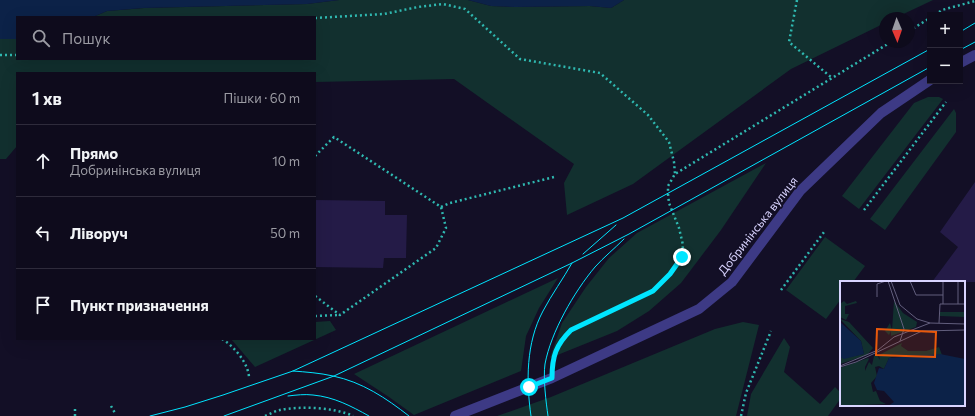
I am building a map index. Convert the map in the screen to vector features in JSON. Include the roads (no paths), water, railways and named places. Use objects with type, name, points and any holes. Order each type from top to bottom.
[{"type":"street","points":[[963,61],[975,55]]},
{"type":"street","name":"Добринінська вулиця","points":[[455,416],[552,378],[699,308],[732,282],[800,192],[881,113],[927,82]]},
{"type":"water","points":[[0,0],[339,0],[307,4],[143,8],[107,11],[95,16],[16,16],[16,39],[0,39]]},
{"type":"water","points":[[468,0],[624,0],[611,8],[590,6],[491,6]]},
{"type":"tram line","points":[[963,30],[975,23]]},
{"type":"tram line","points":[[963,48],[975,42]]},
{"type":"tram line","points":[[150,416],[185,407],[293,371],[623,218],[927,51]]},
{"type":"tram line","points":[[224,416],[334,376],[572,263],[629,234],[927,69]]},
{"type":"tram line","points":[[583,254],[616,225]]},
{"type":"tram line","points":[[548,416],[544,370],[552,339],[564,313],[579,288],[598,263],[624,239]]},
{"type":"tram line","points":[[531,416],[528,376],[530,349],[533,336],[543,311],[572,263]]},
{"type":"tram line","points":[[293,371],[328,375],[354,382],[392,403],[409,416]]},
{"type":"tram line","points":[[288,396],[321,396],[349,405],[369,416]]}]
